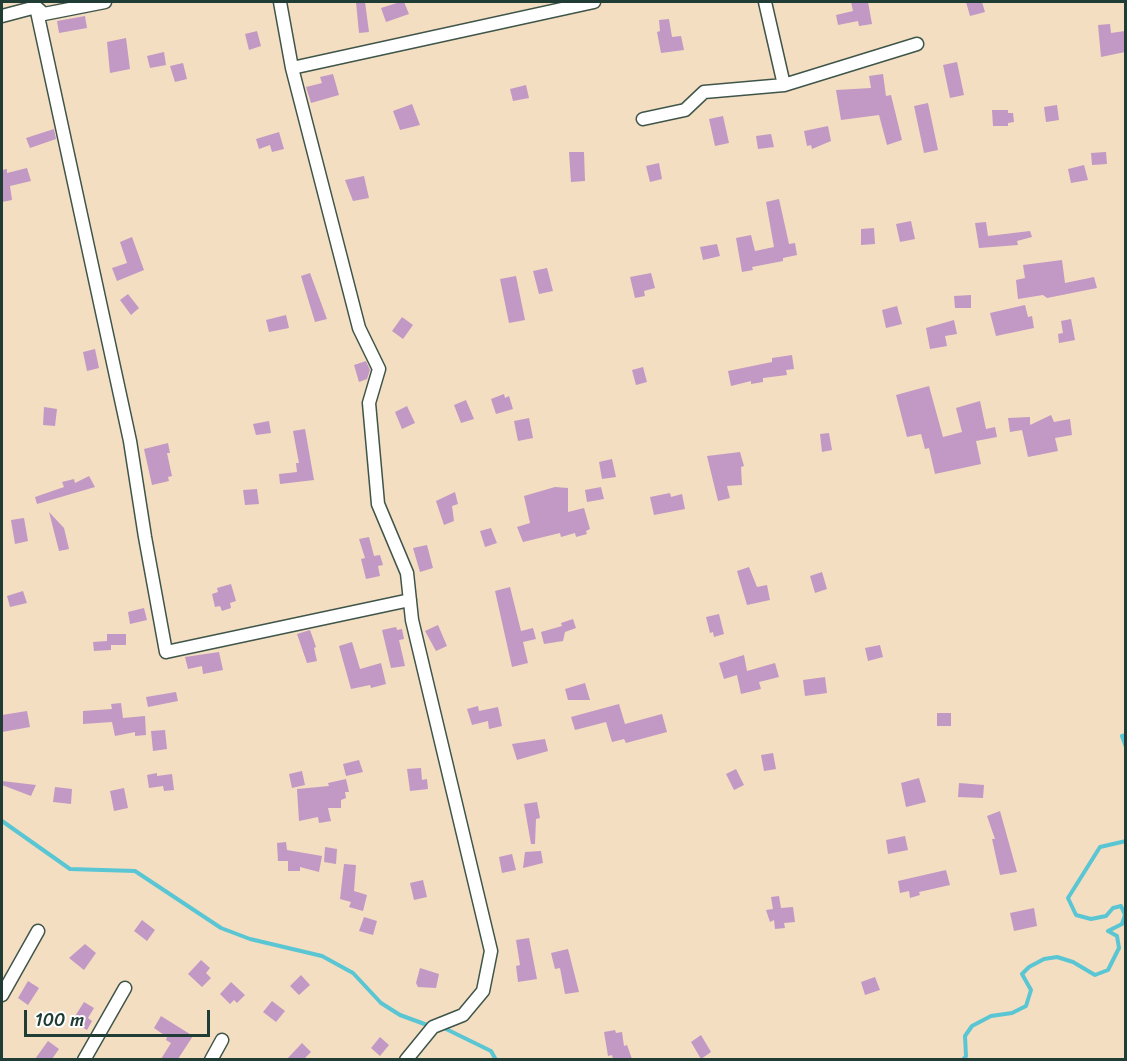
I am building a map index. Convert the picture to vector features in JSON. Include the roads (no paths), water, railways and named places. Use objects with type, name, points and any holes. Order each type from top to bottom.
[{"type":"street","points":[[36,7],[44,14],[105,2]]},
{"type":"street","points":[[280,2],[292,68],[359,328],[379,369],[369,403],[378,504],[407,573],[412,620],[491,951],[483,991],[463,1015],[433,1027],[406,1059]]},
{"type":"street","points":[[292,68],[594,2]]},
{"type":"street","points":[[765,2],[784,85]]},
{"type":"street","points":[[2,16],[36,7]]},
{"type":"street","points":[[36,7],[130,441],[166,652],[410,600]]},
{"type":"street","points":[[643,118],[685,110],[704,92],[784,85],[917,44]]},
{"type":"street","points":[[2,995],[38,931]]},
{"type":"street","points":[[84,1059],[125,988]]},
{"type":"street","points":[[211,1059],[222,1040]]},
{"type":"waterway","points":[[1126,735],[1122,736],[1126,747]]},
{"type":"waterway","points":[[2,821],[70,869],[135,871],[221,928],[250,939],[322,956],[353,973],[381,1003],[400,1015],[430,1026]]},
{"type":"waterway","points":[[963,1060],[966,1056],[965,1036],[972,1026],[991,1016],[1012,1013],[1026,1006],[1031,990],[1022,974],[1029,967],[1044,959],[1057,957],[1073,962],[1095,975],[1108,970],[1119,948],[1117,936],[1108,931],[1122,924],[1125,915],[1121,906],[1113,908],[1106,916],[1091,919],[1076,915],[1068,898],[1100,847],[1126,841]]},
{"type":"waterway","points":[[444,1028],[491,1051],[496,1060]]}]
